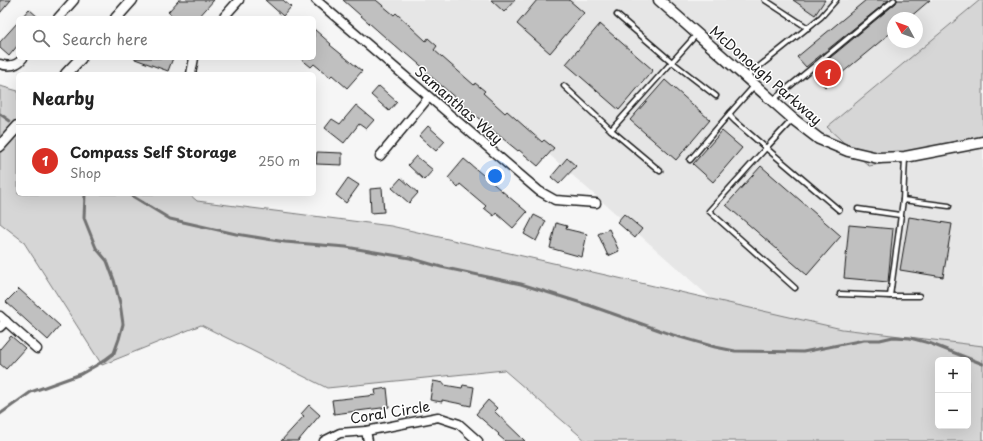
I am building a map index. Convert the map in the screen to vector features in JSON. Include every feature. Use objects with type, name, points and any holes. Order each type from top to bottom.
[{"type":"street","points":[[60,16],[74,0]]},
{"type":"street","points":[[118,16],[132,0]]},
{"type":"street","points":[[225,16],[239,0]]},
{"type":"street","name":"Samanthas Way","points":[[316,0],[539,191],[555,200],[596,203]]},
{"type":"street","name":"McDonough Parkway","points":[[659,0],[819,139],[848,151],[878,158],[905,157],[983,142]]},
{"type":"street","points":[[0,64],[13,65],[22,60]]},
{"type":"street","points":[[68,72],[79,60]]},
{"type":"street","points":[[191,72],[194,60]]},
{"type":"street","points":[[380,156],[429,97]]},
{"type":"street","points":[[0,146],[16,128]]},
{"type":"street","points":[[0,327],[3,318],[37,349]]},
{"type":"street","name":"Coral Circle","points":[[324,441],[340,433],[366,431],[438,417],[459,424],[478,441]]},
{"type":"street","points":[[366,431],[368,441]]},
{"type":"lane","points":[[765,0],[808,28]]},
{"type":"lane","points":[[746,77],[822,17],[836,0]]},
{"type":"lane","points":[[773,100],[894,0]]},
{"type":"lane","points":[[617,15],[672,62],[716,96]]},
{"type":"lane","points":[[611,130],[698,34]]},
{"type":"lane","points":[[690,160],[755,84]]},
{"type":"lane","points":[[564,86],[611,130],[660,171]]},
{"type":"lane","points":[[730,113],[731,117],[735,121],[839,210]]},
{"type":"lane","points":[[793,118],[709,211],[796,288]]},
{"type":"lane","points":[[890,296],[903,200],[905,157]]},
{"type":"lane","points":[[903,200],[949,206]]},
{"type":"lane","points":[[858,209],[900,215]]},
{"type":"lane","points":[[840,294],[919,296]]},
{"type":"shaded area","points":[[375,0],[980,0],[923,48],[923,12],[887,12],[887,48],[923,48],[828,127],[983,145],[983,346],[842,329],[713,300]]},
{"type":"shaded area","points":[[980,0],[983,0],[983,145],[869,166],[827,127]]},
{"type":"shaded area","points":[[0,86],[16,90],[16,196],[191,196],[197,201],[391,226],[842,329],[983,346],[983,441],[586,441],[504,370],[327,388],[201,325],[102,365],[23,241],[0,223]]},
{"type":"building","points":[[0,0],[11,0],[0,13]]},
{"type":"building","points":[[179,0],[214,0],[200,16],[173,16],[168,12]]},
{"type":"building","points":[[265,0],[283,0],[291,7],[283,16]]},
{"type":"building","points":[[343,0],[376,0],[394,15],[396,13],[426,41],[428,38],[437,46],[434,50],[474,85],[475,83],[485,91],[483,93],[505,113],[507,111],[542,142],[544,140],[554,148],[538,166],[485,124],[426,72],[427,71],[405,52],[403,53]]},
{"type":"building","points":[[491,0],[515,0],[504,12]]},
{"type":"building","points":[[537,0],[569,0],[584,13],[550,53],[517,24]]},
{"type":"building","points":[[793,0],[825,0],[815,15]]},
{"type":"building","points":[[866,0],[889,0],[806,67],[797,57]]},
{"type":"building","points":[[897,0],[930,0],[916,12],[887,12],[887,36],[825,87],[813,72],[896,3]]},
{"type":"building","points":[[29,9],[37,16],[23,16]]},
{"type":"building","points":[[16,24],[16,47],[9,56],[0,48],[0,42]]},
{"type":"building","points":[[600,24],[653,70],[619,110],[566,64]]},
{"type":"building","points":[[316,31],[331,44],[330,45],[362,71],[347,88],[332,75],[330,77],[314,64],[311,67],[302,60],[316,60]]},
{"type":"building","points":[[138,60],[172,60],[168,71]]},
{"type":"building","points":[[665,80],[710,120],[676,160],[630,120]]},
{"type":"building","points":[[379,86],[397,102],[389,111],[371,95]]},
{"type":"building","points":[[356,105],[374,120],[366,129],[359,124],[344,143],[325,128],[332,119],[340,124]]},
{"type":"building","points":[[428,126],[445,141],[436,151],[419,136]]},
{"type":"building","points":[[722,131],[742,148],[713,182],[693,164]]},
{"type":"building","points":[[317,152],[342,153],[342,165],[316,164]]},
{"type":"building","points":[[416,156],[433,170],[424,180],[408,165]]},
{"type":"building","points":[[567,158],[576,166],[559,184],[551,177]]},
{"type":"building","points":[[464,159],[527,212],[513,228],[496,213],[494,216],[484,208],[486,206],[460,184],[458,187],[448,178]]},
{"type":"building","points":[[761,166],[841,236],[807,275],[726,205]]},
{"type":"building","points":[[348,178],[359,185],[346,203],[336,195]]},
{"type":"building","points":[[401,178],[418,193],[409,203],[392,188]]},
{"type":"building","points":[[382,188],[384,212],[371,213],[370,189]]},
{"type":"building","points":[[624,214],[642,229],[635,238],[617,222]]},
{"type":"building","points":[[534,215],[546,221],[536,241],[524,234]]},
{"type":"building","points":[[909,217],[952,224],[943,277],[900,270]]},
{"type":"building","points":[[556,223],[567,226],[566,229],[587,234],[582,257],[550,248]]},
{"type":"building","points":[[849,225],[893,229],[888,282],[844,278]]},
{"type":"building","points":[[609,229],[619,251],[608,256],[598,234]]},
{"type":"building","points":[[19,289],[60,326],[48,340],[6,302]]},
{"type":"building","points":[[11,336],[25,348],[6,369],[0,364],[0,349]]},
{"type":"building","points":[[433,381],[444,383],[444,385],[462,388],[463,385],[474,387],[471,406],[442,400],[442,402],[430,400]]},
{"type":"building","points":[[387,388],[389,407],[334,414],[332,400],[376,395],[375,390]]},
{"type":"building","points":[[488,400],[497,408],[494,411],[525,441],[505,441],[476,414]]},
{"type":"building","points":[[309,405],[320,415],[298,441],[281,441],[304,416],[301,414]]},
{"type":"waterway","points":[[0,114],[10,121]]},
{"type":"waterway","points":[[0,414],[31,392],[81,374],[114,353],[123,324],[120,303],[107,261],[96,248],[84,218],[85,196]]},
{"type":"waterway","points":[[132,196],[170,219],[236,234],[285,242],[346,247],[410,258],[441,267],[521,284],[591,306],[673,335],[735,351],[803,352],[864,340],[880,340],[893,337],[910,338],[929,343],[983,364]]},
{"type":"place","name":"Compass Self Storage","points":[[828,73]]}]
